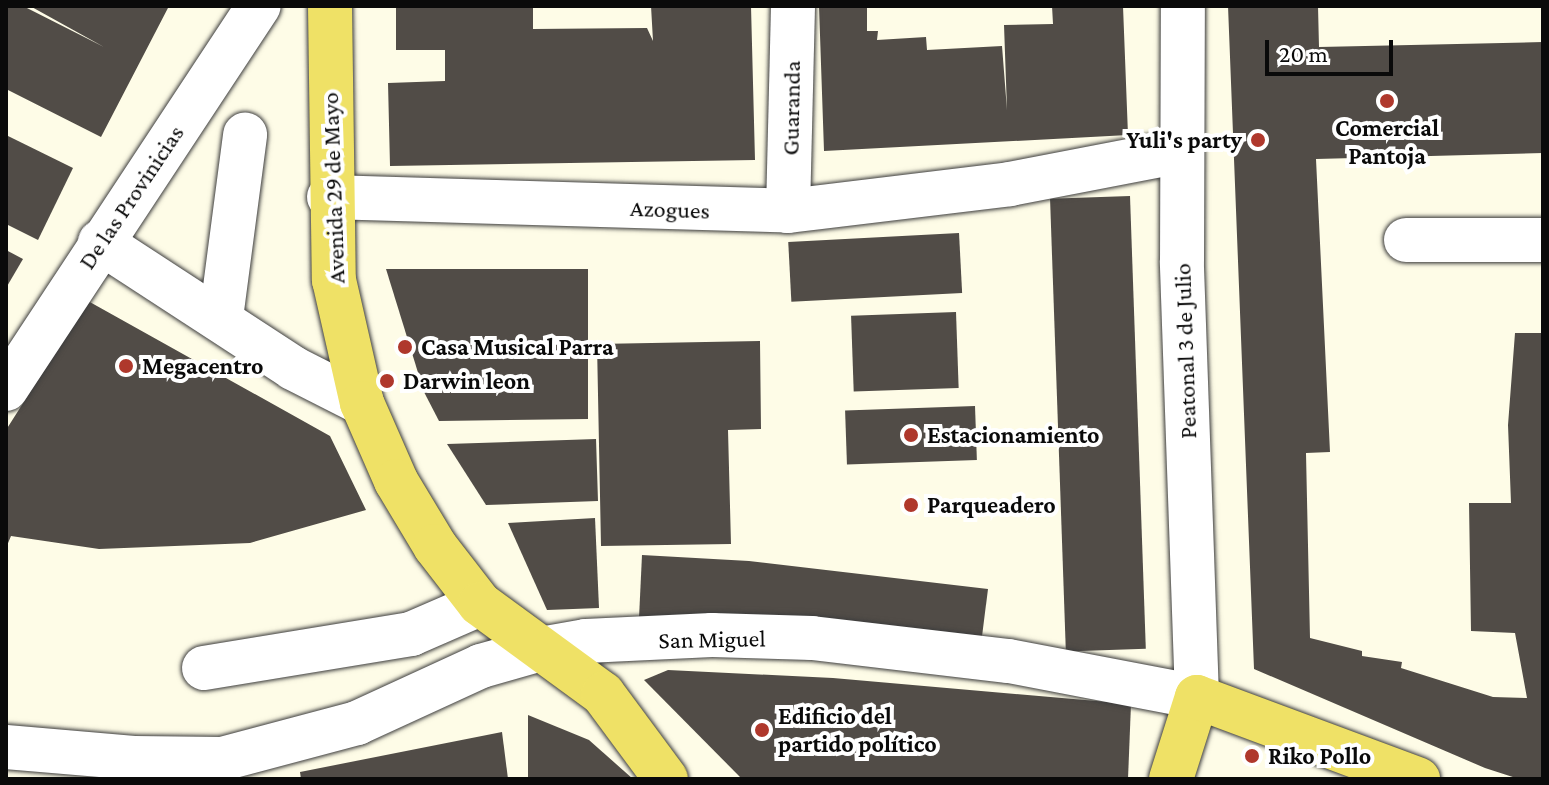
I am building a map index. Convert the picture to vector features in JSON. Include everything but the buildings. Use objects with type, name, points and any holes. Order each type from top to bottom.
[{"type":"main road","name":"Avenida 29 de Mayo","points":[[330,6],[329,197],[334,280],[362,403],[396,481],[435,546],[480,604],[603,694],[666,779]]},
{"type":"main road","points":[[1171,779],[1197,697]]},
{"type":"main road","name":"San Miguel","points":[[1197,697],[1418,779]]},
{"type":"street","name":"De las Provinicias","points":[[6,389],[100,242],[259,6]]},
{"type":"street","name":"Guaranda","points":[[788,211],[793,6]]},
{"type":"street","name":"Peatonal 3 de Julio","points":[[1183,6],[1181,151],[1197,697]]},
{"type":"street","points":[[221,318],[245,135]]},
{"type":"street","name":"Azogues","points":[[329,197],[788,211],[1010,184],[1181,151]]},
{"type":"street","points":[[1406,240],[1543,240]]},
{"type":"street","points":[[100,242],[221,318],[293,368],[362,403]]},
{"type":"street","points":[[204,668],[411,634],[480,604]]},
{"type":"street","name":"San Miguel","points":[[6,747],[134,758],[222,759],[357,723],[481,666],[541,649],[586,641],[712,635],[812,638],[1009,661],[1197,697]]},
{"type":"place","name":"Comercial Pantoja","points":[[1387,101]]},
{"type":"place","name":"Yuli's party","points":[[1258,140]]},
{"type":"place","name":"Casa Musical Parra","points":[[405,347]]},
{"type":"place","name":"Megacentro","points":[[126,366]]},
{"type":"place","name":"Darwin leon","points":[[387,381]]},
{"type":"place","name":"Estacionamiento","points":[[911,435]]},
{"type":"place","name":"Parqueadero","points":[[911,505]]},
{"type":"place","name":"Edificio del partido político","points":[[762,730]]},
{"type":"place","name":"Riko Pollo","points":[[1252,756]]}]
